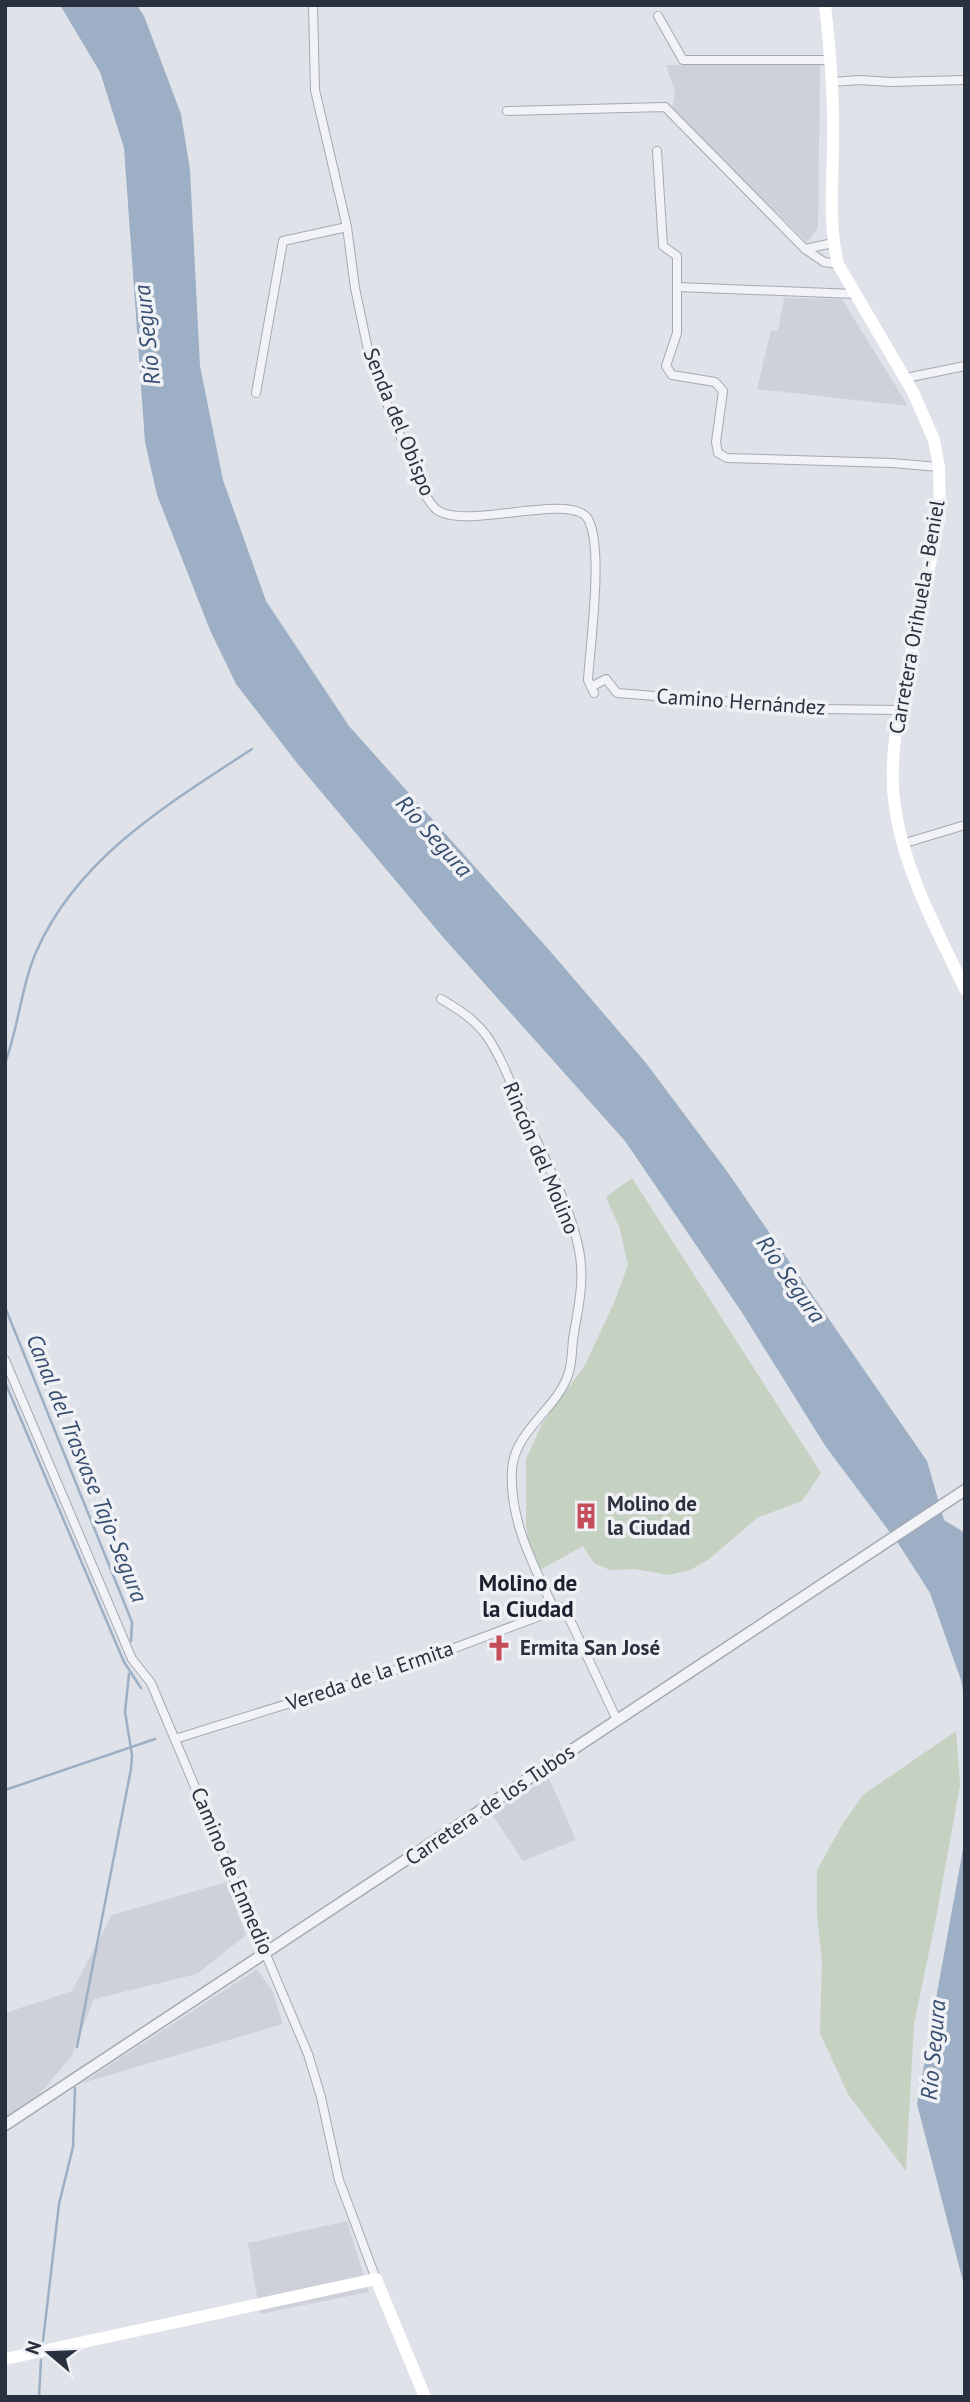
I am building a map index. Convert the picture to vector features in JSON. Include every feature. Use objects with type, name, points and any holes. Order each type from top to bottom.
[{"type":"main road","name":"Carretera Orihuela - Beniel","points":[[825,5],[832,82],[831,219],[838,264],[906,378],[934,440],[939,467],[937,527],[899,710],[893,773],[895,809],[902,844],[911,870],[965,989]]},
{"type":"main road","points":[[5,2359],[376,2279]]},
{"type":"main road","name":"Camino de Enmedio","points":[[376,2279],[425,2397]]},
{"type":"street","name":"Senda del Obispo","points":[[313,5],[314,90],[347,227],[355,288],[371,364],[423,492],[437,510],[450,515],[480,516],[556,509],[576,510],[587,518],[595,546],[588,680],[593,690]]},
{"type":"street","points":[[658,16],[683,60],[831,60]]},
{"type":"street","points":[[832,82],[965,80]]},
{"type":"street","points":[[507,111],[665,107],[805,249],[824,262],[838,264]]},
{"type":"street","points":[[657,151],[663,246],[677,256],[677,333],[666,366],[672,375],[715,382],[723,391],[716,442],[718,453],[727,458],[939,467]]},
{"type":"street","points":[[256,393],[283,241],[347,227]]},
{"type":"street","points":[[805,249],[833,243]]},
{"type":"street","points":[[677,288],[855,294]]},
{"type":"street","points":[[906,378],[965,366]]},
{"type":"street","name":"Camino Hernández","points":[[593,690],[606,679],[617,693],[820,709],[899,710]]},
{"type":"street","points":[[902,844],[965,825]]},
{"type":"street","name":"Rincón del Molino","points":[[441,999],[476,1023],[493,1046],[553,1177],[581,1262],[580,1297],[569,1374],[559,1393],[520,1444],[512,1466],[517,1525],[555,1611]]},
{"type":"street","name":"Camino de Enmedio","points":[[5,1360],[127,1648],[132,1659],[151,1682],[267,1953],[311,2065],[339,2180],[376,2279]]},
{"type":"street","name":"Carretera de los Tubos","points":[[5,2131],[8,2122],[965,1490]]},
{"type":"street","points":[[555,1611],[564,1607],[617,1720]]},
{"type":"street","name":"Vereda de la Ermita","points":[[175,1740],[393,1671],[555,1611]]},
{"type":"shaded area","points":[[666,65],[820,65],[818,228],[807,242],[672,111],[675,92]]},
{"type":"shaded area","points":[[784,298],[842,299],[908,406],[757,389],[771,330],[778,331]]},
{"type":"shaded area","points":[[549,1778],[576,1840],[523,1861],[491,1813]]},
{"type":"shaded area","points":[[226,1882],[246,1935],[197,1974],[94,1999],[71,2057],[5,2134],[5,2013],[72,1991],[112,1915]]},
{"type":"shaded area","points":[[257,1969],[272,1990],[283,2024],[82,2083]]},
{"type":"shaded area","points":[[347,2221],[369,2292],[260,2314],[248,2243]]},
{"type":"green space","points":[[632,1178],[821,1473],[802,1501],[757,1518],[708,1560],[690,1570],[668,1575],[635,1569],[610,1570],[594,1563],[583,1546],[538,1571],[529,1545],[526,1524],[526,1459],[542,1424],[585,1365],[614,1303],[628,1265],[620,1229],[606,1197]]},
{"type":"green space","points":[[956,1731],[960,1785],[914,2024],[906,2171],[848,2094],[820,2033],[822,1960],[817,1915],[817,1870],[842,1825],[863,1795]]},
{"type":"water","name":"Río Segura","points":[[60,5],[137,5],[144,16],[181,114],[190,170],[200,366],[223,480],[266,601],[349,726],[646,1063],[726,1170],[927,1461],[944,1520],[962,1531],[965,1536],[965,1702],[961,1680],[930,1593],[898,1543],[826,1447],[741,1311],[625,1141],[442,936],[297,763],[236,684],[210,630],[157,495],[145,442],[124,148],[100,72]]},
{"type":"water","name":"Río Segura","points":[[965,1838],[965,2289],[917,2104]]},
{"type":"waterway","name":"Canal del Trasvase Tajo-Segura","points":[[5,1063],[37,950],[55,917],[77,887],[102,859],[130,834],[252,749]]},
{"type":"waterway","name":"Canal del Trasvase Tajo-Segura","points":[[5,1307],[132,1622],[131,1641]]},
{"type":"waterway","name":"Canal del Trasvase Tajo-Segura","points":[[5,1382],[124,1662],[141,1688]]},
{"type":"waterway","name":"Canal del Trasvase Tajo-Segura","points":[[77,2047],[131,1769],[132,1755],[125,1712],[129,1674]]},
{"type":"waterway","points":[[5,1790],[155,1739]]},
{"type":"waterway","name":"Canal del Trasvase Tajo-Segura","points":[[43,2341],[59,2204],[73,2147],[75,2088]]},
{"type":"waterway","points":[[39,2397],[41,2360]]},
{"type":"place","name":"Molino de la Ciudad","points":[[586,1516]]},
{"type":"place","name":"Ermita San José","points":[[499,1648]]},
{"type":"district","name":"Molino de la Ciudad","points":[[528,1596]]}]
